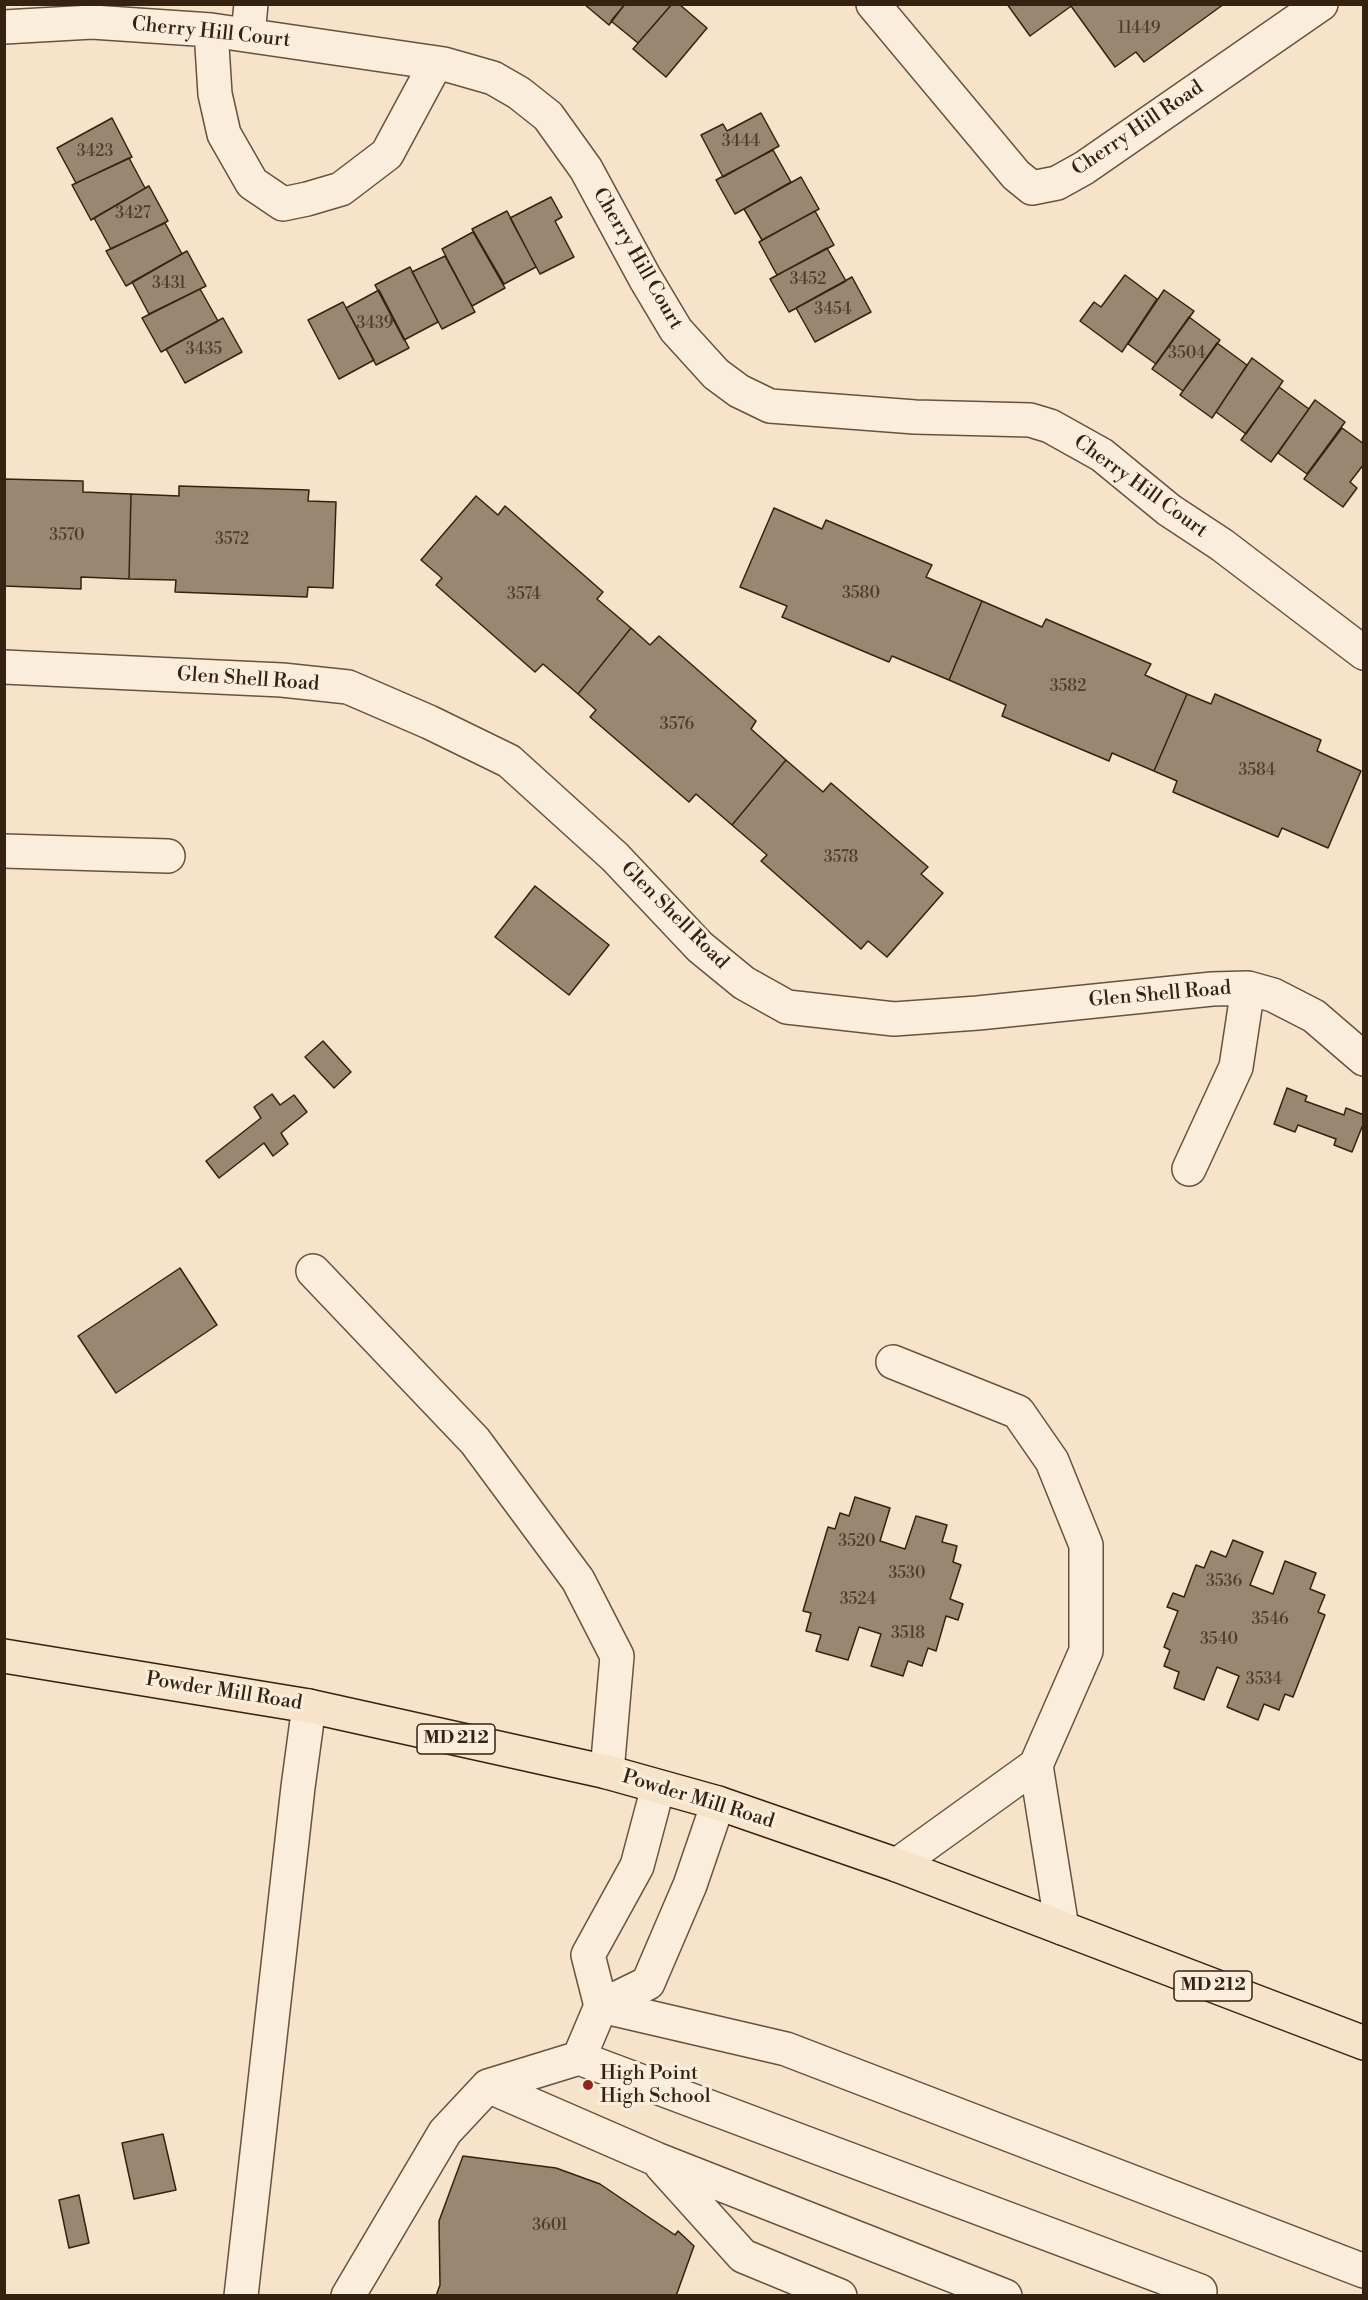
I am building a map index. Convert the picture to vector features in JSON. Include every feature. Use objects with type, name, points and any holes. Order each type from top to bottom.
[{"type":"main road","name":"Powder Mill Road","points":[[4,1656],[309,1706],[607,1772],[718,1803],[897,1865],[1364,2043]]},
{"type":"street","name":"Cherry Hill Road","points":[[873,4],[1016,175],[1032,188],[1057,183],[1084,168],[1321,4]]},
{"type":"street","name":"Cherry Hill Court","points":[[19,19],[211,30],[250,20],[493,78],[519,93],[548,116],[586,169],[676,330],[716,374],[739,391],[770,406],[915,417],[1030,420],[1050,426],[1102,455],[1169,510],[1222,545],[1364,653]]},
{"type":"street","points":[[211,30],[215,94],[224,134],[252,183],[283,204],[307,200],[341,189],[387,154],[436,63]]},
{"type":"street","name":"Glen Shell Road","points":[[4,667],[282,680],[348,687],[408,713],[509,761],[615,857],[700,947],[744,983],[787,1007],[894,1019],[978,1013],[1212,989],[1248,988],[1273,995],[1314,1016],[1364,1059]]},
{"type":"street","points":[[4,851],[168,856]]},
{"type":"street","points":[[1189,1169],[1236,1067],[1248,988]]},
{"type":"street","points":[[313,1271],[475,1441],[578,1580],[617,1656],[607,1772]]},
{"type":"street","points":[[893,1362],[1018,1412],[1052,1461],[1086,1545],[1086,1651],[1036,1765],[897,1865]]},
{"type":"street","points":[[241,2295],[309,1706]]},
{"type":"street","points":[[1036,1765],[1062,1928]]},
{"type":"street","points":[[579,2058],[601,2006],[588,1955],[637,1866],[658,1787]]},
{"type":"street","points":[[601,2006],[648,1983],[690,1885],[718,1803]]},
{"type":"street","points":[[601,2006],[786,2049],[1364,2271]]},
{"type":"street","points":[[348,2295],[445,2132],[488,2086],[579,2058],[1193,2294]]},
{"type":"street","points":[[488,2086],[656,2159],[1005,2295]]},
{"type":"street","points":[[656,2159],[743,2256],[840,2295]]},
{"type":"building","points":[[584,4],[625,4],[609,25]]},
{"type":"building","points":[[625,4],[672,4],[638,43],[611,21]]},
{"type":"building","points":[[672,4],[679,4],[707,28],[666,77],[633,49]]},
{"type":"building","points":[[1007,4],[1074,4],[1030,36]]},
{"type":"building","points":[[1074,4],[1224,4],[1144,62],[1136,52],[1115,67],[1071,6]]},
{"type":"building","points":[[761,113],[779,146],[723,177],[701,135],[723,124],[727,131]]},
{"type":"building","points":[[112,118],[132,157],[76,183],[57,148]]},
{"type":"building","points":[[773,150],[791,182],[735,214],[716,180]]},
{"type":"building","points":[[129,158],[145,188],[149,186],[91,220],[72,185]]},
{"type":"building","points":[[801,177],[819,209],[762,240],[744,209]]},
{"type":"building","points":[[149,186],[168,221],[111,249],[94,218]]},
{"type":"building","points":[[551,197],[562,217],[555,221],[574,257],[540,274],[510,218]]},
{"type":"building","points":[[507,211],[536,267],[504,284],[472,229]]},
{"type":"building","points":[[815,211],[834,245],[777,275],[759,242]]},
{"type":"building","points":[[165,223],[182,254],[126,286],[106,251]]},
{"type":"building","points":[[473,232],[505,288],[472,306],[442,249]]},
{"type":"building","points":[[827,248],[846,281],[789,312],[770,279]]},
{"type":"building","points":[[187,251],[206,286],[149,314],[132,282]]},
{"type":"building","points":[[445,256],[475,312],[442,329],[412,272]]},
{"type":"building","points":[[410,267],[438,322],[404,340],[375,285]]},
{"type":"building","points":[[1125,275],[1157,299],[1122,352],[1080,321],[1094,302],[1101,307]]},
{"type":"building","points":[[852,277],[871,312],[815,342],[796,308]]},
{"type":"building","points":[[200,289],[218,321],[161,352],[142,318]]},
{"type":"building","points":[[379,290],[409,348],[376,365],[346,308]]},
{"type":"building","points":[[1164,290],[1194,311],[1156,364],[1128,344]]},
{"type":"building","points":[[343,302],[374,360],[339,379],[308,320]]},
{"type":"building","points":[[1189,317],[1220,340],[1183,391],[1152,369]]},
{"type":"building","points":[[223,318],[242,352],[185,383],[166,349]]},
{"type":"building","points":[[1217,343],[1247,365],[1212,418],[1180,395]]},
{"type":"building","points":[[1252,358],[1283,381],[1246,434],[1216,412]]},
{"type":"building","points":[[1279,387],[1309,409],[1271,462],[1241,440]]},
{"type":"building","points":[[1315,400],[1345,422],[1307,474],[1278,453]]},
{"type":"building","points":[[1342,428],[1364,444],[1364,464],[1350,482],[1357,488],[1343,507],[1304,479]]},
{"type":"building","points":[[4,479],[83,481],[83,492],[131,494],[129,579],[81,577],[81,589],[4,586]]},
{"type":"building","points":[[179,486],[309,490],[308,501],[336,502],[333,588],[308,587],[307,597],[175,592],[176,580],[129,579],[131,494],[179,496]]},
{"type":"building","points":[[476,496],[498,515],[505,506],[603,592],[597,599],[631,628],[578,694],[543,664],[535,672],[436,585],[442,578],[421,560]]},
{"type":"building","points":[[774,508],[822,529],[826,520],[932,565],[926,577],[982,601],[949,680],[892,656],[889,662],[782,617],[787,606],[740,587]]},
{"type":"building","points":[[982,601],[1042,627],[1046,619],[1151,664],[1145,675],[1187,694],[1154,771],[1112,753],[1109,761],[1002,716],[1006,705],[949,680]]},
{"type":"building","points":[[631,628],[650,645],[659,636],[756,721],[751,729],[786,760],[732,825],[696,794],[689,802],[590,717],[596,710],[578,694]]},
{"type":"building","points":[[1187,694],[1211,704],[1215,694],[1321,740],[1317,751],[1361,771],[1328,848],[1282,828],[1278,837],[1173,792],[1177,781],[1154,771]]},
{"type":"building","points":[[786,760],[823,792],[831,783],[928,867],[921,874],[943,893],[887,957],[868,941],[861,949],[761,861],[767,855],[732,825]]},
{"type":"building","points":[[535,886],[609,945],[569,995],[495,937]]},
{"type":"building","points":[[323,1041],[351,1072],[334,1088],[305,1057]]},
{"type":"building","points":[[1287,1088],[1307,1096],[1305,1101],[1344,1115],[1346,1108],[1364,1115],[1364,1122],[1352,1152],[1334,1145],[1336,1139],[1298,1125],[1295,1132],[1274,1124]]},
{"type":"building","points":[[272,1094],[280,1105],[294,1095],[307,1112],[281,1133],[288,1144],[273,1156],[264,1143],[219,1178],[206,1161],[261,1118],[254,1107]]},
{"type":"building","points":[[180,1268],[217,1325],[116,1393],[78,1336]]},
{"type":"building","points":[[855,1497],[890,1508],[880,1541],[905,1549],[916,1516],[947,1525],[942,1542],[957,1546],[953,1562],[961,1565],[950,1599],[963,1604],[958,1620],[946,1616],[936,1651],[928,1648],[922,1666],[908,1661],[903,1676],[871,1666],[881,1634],[859,1627],[848,1660],[816,1651],[821,1635],[806,1631],[811,1613],[803,1611],[828,1527],[835,1529],[840,1513],[849,1516]]},
{"type":"building","points":[[1233,1540],[1263,1552],[1250,1585],[1273,1594],[1285,1561],[1316,1573],[1310,1589],[1325,1595],[1318,1612],[1325,1615],[1293,1697],[1285,1694],[1279,1710],[1264,1704],[1258,1720],[1227,1707],[1239,1676],[1217,1667],[1204,1700],[1174,1688],[1179,1672],[1164,1666],[1170,1650],[1164,1647],[1178,1611],[1167,1607],[1173,1593],[1184,1597],[1196,1565],[1204,1568],[1211,1551],[1226,1557]]},
{"type":"building","points":[[163,2134],[176,2190],[134,2199],[122,2143]]},
{"type":"building","points":[[463,2156],[556,2168],[600,2184],[675,2235],[678,2231],[694,2246],[676,2296],[436,2296],[440,2285],[439,2221]]},
{"type":"building","points":[[79,2195],[89,2243],[69,2248],[59,2200]]},
{"type":"place","name":"High Point High School","points":[[588,2085]]}]
